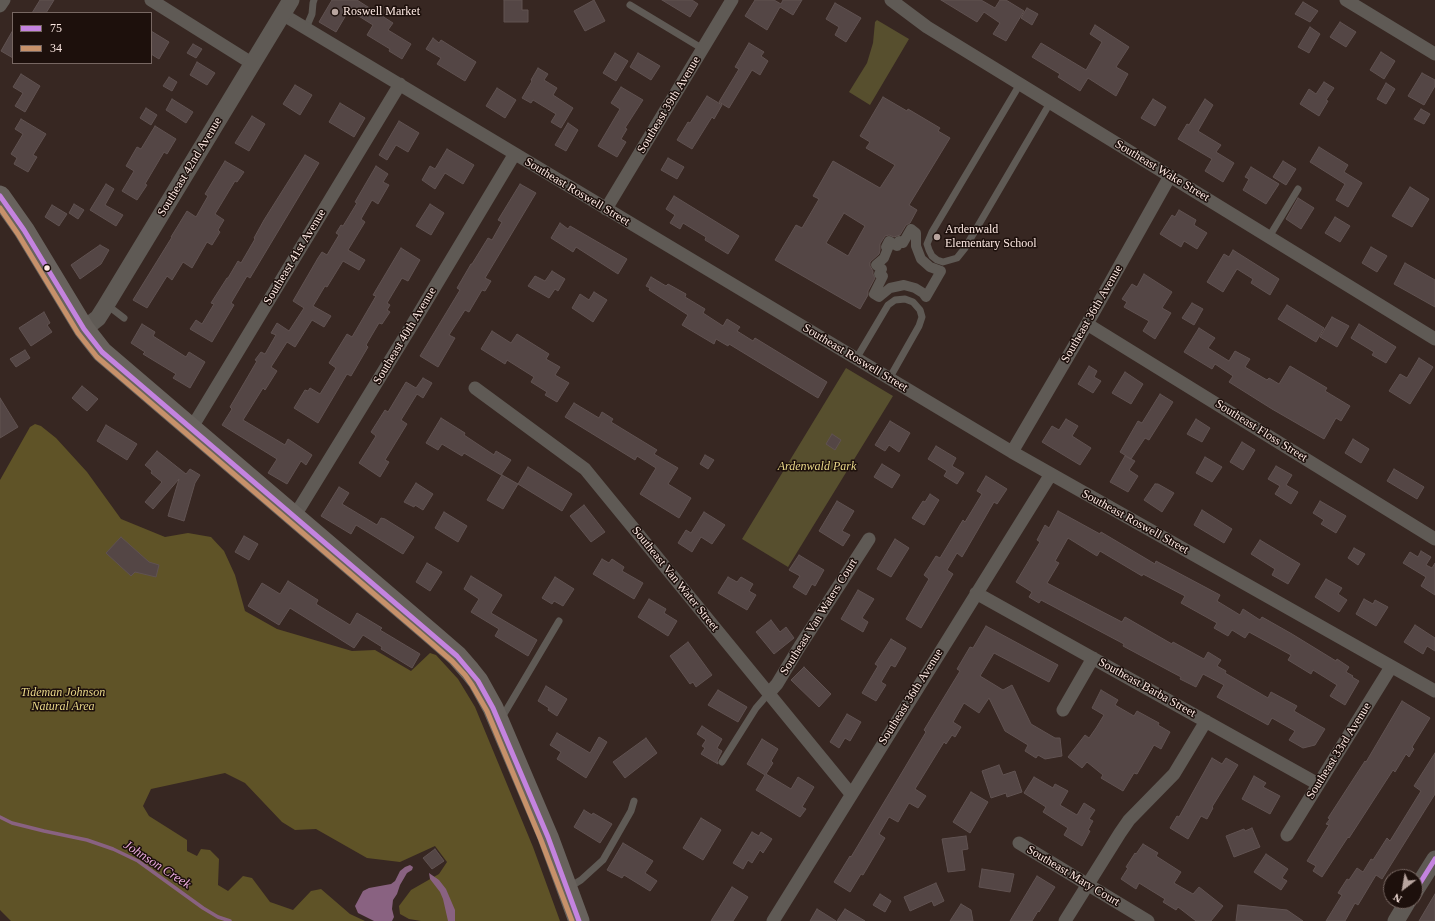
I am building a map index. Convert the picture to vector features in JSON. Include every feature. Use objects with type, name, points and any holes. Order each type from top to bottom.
[{"type":"main road","points":[[0,196],[24,230],[84,329],[102,352],[457,656],[478,681],[493,708],[548,837],[579,921]]},
{"type":"street","points":[[0,6],[4,0]]},
{"type":"street","points":[[151,0],[253,64]]},
{"type":"street","name":"Southeast 39th Avenue","points":[[606,209],[732,0]]},
{"type":"street","name":"Southeast Wake Street","points":[[891,0],[927,27],[1435,339]]},
{"type":"street","points":[[1346,0],[1435,54]]},
{"type":"street","name":"Southeast 42nd Avenue","points":[[84,329],[98,318],[107,305],[286,7]]},
{"type":"street","name":"Southeast Roswell Street","points":[[286,7],[306,28],[889,379],[1012,452],[1435,691]]},
{"type":"street","name":"Southeast 41st Avenue","points":[[191,429],[400,84]]},
{"type":"street","name":"Southeast 40th Avenue","points":[[294,517],[408,332],[514,154]]},
{"type":"street","name":"Southeast 36th Avenue","points":[[1012,452],[1087,324],[1170,176]]},
{"type":"street","points":[[911,229],[916,233],[916,246],[921,259],[930,267],[941,271],[926,297],[919,290],[911,286],[904,285],[890,288],[879,297],[874,294],[884,276],[879,274],[882,269],[876,266],[884,258],[889,241],[897,246],[899,241],[904,243],[911,229]]},
{"type":"street","name":"Southeast Floss Street","points":[[1087,324],[1435,539]]},
{"type":"street","name":"Southeast Van Water Street","points":[[475,388],[585,468],[851,794]]},
{"type":"street","name":"Southeast 36th Avenue","points":[[773,921],[1051,474]]},
{"type":"street","name":"Southeast Van Waters Court","points":[[769,693],[777,684],[869,539]]},
{"type":"street","name":"Southeast Barba Street","points":[[976,593],[1318,784]]},
{"type":"street","points":[[1063,710],[1092,658]]},
{"type":"street","name":"Southeast 33rd Avenue","points":[[1287,835],[1391,667]]},
{"type":"street","points":[[1065,921],[1129,820],[1174,774],[1206,721]]},
{"type":"street","name":"Southeast Mary Court","points":[[1019,843],[1148,921]]},
{"type":"street","points":[[1423,878],[1435,859]]},
{"type":"street","points":[[1396,921],[1403,909]]},
{"type":"lane","points":[[306,28],[312,14],[314,0]]},
{"type":"lane","points":[[630,5],[703,49]]},
{"type":"lane","points":[[1020,84],[932,232],[927,244],[932,256],[937,260],[943,262],[957,258],[965,248],[1050,103]]},
{"type":"lane","points":[[1269,237],[1298,189]]},
{"type":"lane","points":[[856,359],[888,305],[895,300],[905,299],[913,302],[920,310],[922,317],[919,326],[889,379]]},
{"type":"lane","points":[[107,305],[124,318]]},
{"type":"lane","points":[[499,722],[559,621]]},
{"type":"lane","points":[[722,762],[756,708],[769,693]]},
{"type":"lane","points":[[568,888],[581,880],[603,860],[627,817],[634,801]]},
{"type":"green space","points":[[877,20],[909,39],[870,105],[849,92],[867,63],[873,43],[875,22]]},
{"type":"green space","name":"Ardenwald Park","points":[[846,368],[893,396],[788,567],[742,539]]},
{"type":"green space","name":"Tideman Johnson Natural Area","points":[[35,424],[41,426],[56,438],[87,472],[121,519],[165,537],[188,533],[211,537],[224,551],[235,575],[245,611],[277,629],[352,651],[375,650],[411,671],[430,653],[436,655],[458,679],[475,707],[533,847],[560,921],[421,921],[409,919],[400,914],[399,906],[411,890],[439,874],[447,862],[435,846],[400,862],[367,858],[316,829],[295,830],[282,822],[245,783],[225,773],[151,789],[143,806],[149,816],[187,840],[187,851],[197,856],[201,849],[210,850],[219,859],[218,885],[228,891],[243,876],[252,878],[270,902],[293,910],[311,891],[321,889],[350,914],[365,921],[11,921],[0,910],[0,480],[30,427]]},
{"type":"shaded area","points":[[410,865],[413,867],[412,870],[407,873],[393,900],[392,909],[394,917],[392,921],[374,921],[358,913],[355,906],[363,891],[369,888],[391,884],[395,881],[400,871]]},
{"type":"shaded area","points":[[429,873],[439,880],[446,889],[455,910],[455,921],[448,921],[443,899],[440,892],[430,879]]},
{"type":"building","points":[[40,0],[54,0],[47,12],[33,12]]},
{"type":"building","points":[[332,0],[357,0],[393,23],[388,30],[411,44],[402,59],[389,51],[390,49],[367,35],[373,25],[349,10],[336,32],[319,22]]},
{"type":"building","points":[[504,0],[522,0],[522,10],[528,10],[528,22],[504,22]]},
{"type":"building","points":[[594,0],[605,21],[585,31],[574,11]]},
{"type":"building","points":[[662,0],[692,0],[698,4],[690,17]]},
{"type":"building","points":[[755,0],[774,0],[781,4],[783,0],[802,0],[793,15],[780,7],[767,30],[745,16]]},
{"type":"building","points":[[941,0],[981,0],[995,8],[1000,0],[1006,0],[1024,11],[1006,41],[993,34],[1000,23],[984,12],[977,22]]},
{"type":"building","points":[[1303,2],[1318,11],[1310,22],[1295,14]]},
{"type":"building","points":[[835,3],[861,18],[846,42],[835,35],[839,27],[826,19]]},
{"type":"building","points":[[1027,8],[1038,14],[1032,25],[1021,18]]},
{"type":"building","points":[[1340,22],[1356,32],[1346,47],[1330,37]]},
{"type":"building","points":[[1095,25],[1129,47],[1116,67],[1128,74],[1116,96],[1088,78],[1080,91],[1058,77],[1060,74],[1032,57],[1041,43],[1086,70],[1102,42],[1090,34]]},
{"type":"building","points":[[1310,27],[1320,34],[1309,53],[1298,47]]},
{"type":"building","points":[[12,32],[12,57],[1,51]]},
{"type":"building","points":[[152,32],[169,42],[159,59],[152,55]]},
{"type":"building","points":[[433,38],[439,43],[441,40],[476,62],[465,81],[437,64],[441,58],[426,49]]},
{"type":"building","points":[[749,43],[764,52],[761,56],[768,61],[760,75],[752,70],[729,108],[719,102],[739,69],[735,67]]},
{"type":"building","points":[[193,44],[202,49],[196,58],[187,53]]},
{"type":"building","points":[[1381,52],[1395,61],[1384,79],[1370,70]]},
{"type":"building","points":[[615,53],[628,61],[616,81],[603,73]]},
{"type":"building","points":[[638,53],[660,66],[651,80],[630,67]]},
{"type":"building","points":[[197,62],[215,73],[207,85],[190,75]]},
{"type":"building","points":[[538,68],[548,74],[544,80],[557,88],[553,95],[573,108],[561,128],[551,122],[556,114],[533,100],[531,103],[522,98]]},
{"type":"building","points":[[1422,73],[1435,80],[1435,86],[1424,105],[1408,96]]},
{"type":"building","points":[[21,74],[40,86],[25,112],[15,106],[23,93],[13,87]]},
{"type":"building","points":[[169,77],[177,82],[172,91],[163,86]]},
{"type":"building","points":[[1324,82],[1334,88],[1326,100],[1328,101],[1319,116],[1300,104],[1309,89],[1316,94]]},
{"type":"building","points":[[1386,83],[1395,89],[1386,104],[1377,99]]},
{"type":"building","points":[[295,85],[312,95],[300,115],[283,104]]},
{"type":"building","points":[[621,87],[643,100],[625,128],[627,129],[621,139],[626,142],[617,157],[598,146],[620,109],[611,103]]},
{"type":"building","points":[[497,88],[516,100],[505,118],[486,106]]},
{"type":"building","points":[[707,96],[722,105],[714,119],[712,117],[692,149],[677,140]]},
{"type":"building","points":[[883,97],[907,111],[908,109],[940,128],[938,131],[950,138],[909,205],[917,210],[910,223],[906,225],[900,235],[894,237],[889,235],[885,236],[880,244],[879,254],[870,262],[875,278],[860,309],[775,260],[796,225],[802,228],[819,199],[813,196],[833,161],[880,188],[895,165],[866,148],[870,142],[860,136]],"holes":[[[844,213],[865,226],[848,256],[826,243]]]},
{"type":"building","points":[[172,99],[193,112],[186,123],[166,110]]},
{"type":"building","points":[[1153,99],[1166,107],[1155,126],[1141,118]]},
{"type":"building","points":[[1205,99],[1213,105],[1198,131],[1221,145],[1216,152],[1234,163],[1223,182],[1205,171],[1212,159],[1178,139],[1187,124],[1189,125]]},
{"type":"building","points":[[340,103],[365,118],[354,137],[329,122]]},
{"type":"building","points":[[146,108],[157,115],[151,125],[140,118]]},
{"type":"building","points":[[1421,109],[1430,114],[1424,124],[1414,119]]},
{"type":"building","points":[[252,116],[265,124],[249,151],[235,143]]},
{"type":"building","points":[[21,119],[46,134],[33,155],[37,157],[28,172],[14,164],[17,158],[11,154],[23,134],[15,129]]},
{"type":"building","points":[[399,121],[419,133],[408,152],[396,145],[387,160],[379,155]]},
{"type":"building","points":[[568,123],[578,130],[566,151],[555,145]]},
{"type":"building","points":[[155,126],[176,139],[167,154],[164,152],[145,184],[147,185],[137,200],[122,191],[134,171],[126,166],[137,147],[141,149]]},
{"type":"building","points":[[1319,147],[1348,165],[1344,172],[1362,183],[1348,207],[1336,200],[1345,184],[1310,162]]},
{"type":"building","points":[[447,149],[474,165],[463,184],[445,173],[435,189],[422,180],[430,166],[435,169]]},
{"type":"building","points":[[305,155],[319,163],[250,278],[247,276],[231,303],[234,305],[212,342],[190,329],[196,320],[202,324],[214,304],[211,303],[238,261],[241,263],[264,220]]},
{"type":"building","points":[[668,158],[684,167],[677,179],[661,170]]},
{"type":"building","points":[[225,161],[244,172],[237,182],[235,181],[215,214],[224,220],[218,230],[220,232],[212,245],[207,242],[192,268],[183,262],[172,280],[167,276],[147,308],[133,300],[187,211],[196,217],[208,196],[205,194]]},
{"type":"building","points":[[1283,161],[1296,169],[1286,185],[1273,177]]},
{"type":"building","points":[[376,166],[388,174],[383,182],[389,185],[378,204],[372,200],[361,219],[365,222],[348,250],[365,260],[359,270],[343,261],[313,306],[331,316],[324,327],[312,320],[295,347],[287,342],[271,367],[277,371],[265,390],[263,388],[243,420],[285,445],[288,439],[312,455],[306,465],[301,461],[287,484],[268,473],[277,459],[222,425],[232,409],[230,407],[257,361],[255,360],[261,352],[265,354],[276,335],[271,333],[277,323],[289,331],[304,308],[293,301],[322,252],[327,255],[339,235],[336,233],[341,225],[343,226],[357,203],[355,202]]},
{"type":"building","points":[[1251,167],[1279,184],[1266,204],[1243,190],[1249,179],[1245,177]]},
{"type":"building","points":[[106,184],[114,189],[105,205],[123,215],[116,226],[90,210]]},
{"type":"building","points":[[520,184],[536,193],[485,278],[491,281],[485,291],[482,290],[469,312],[465,310],[449,335],[455,338],[438,367],[420,356],[460,290],[457,288],[471,264],[488,238],[492,240],[502,222],[498,220]]},
{"type":"building","points":[[1410,187],[1429,199],[1412,227],[1392,216]]},
{"type":"building","points":[[674,196],[739,236],[728,254],[705,240],[706,237],[683,223],[680,229],[670,223],[675,215],[666,209]]},
{"type":"building","points":[[1298,198],[1314,208],[1301,229],[1286,219]]},
{"type":"building","points":[[74,204],[84,210],[78,219],[69,213]]},
{"type":"building","points":[[430,204],[444,213],[431,235],[416,226]]},
{"type":"building","points":[[52,205],[67,214],[59,226],[45,217]]},
{"type":"building","points":[[1179,210],[1196,220],[1194,225],[1207,233],[1197,249],[1184,241],[1181,247],[1160,234],[1172,215],[1175,217]]},
{"type":"building","points":[[1335,217],[1350,226],[1340,242],[1325,233]]},
{"type":"building","points":[[560,223],[568,229],[570,226],[627,259],[618,274],[576,247],[573,252],[551,238]]},
{"type":"building","points":[[100,245],[109,250],[101,264],[80,279],[71,265]]},
{"type":"building","points":[[1371,247],[1387,256],[1377,272],[1362,263]]},
{"type":"building","points":[[401,248],[420,260],[408,281],[402,278],[387,303],[390,305],[387,310],[390,312],[382,324],[379,323],[366,345],[368,347],[351,376],[347,374],[318,423],[294,408],[305,390],[308,391],[310,388],[320,394],[336,368],[329,363],[347,334],[352,337],[376,296],[373,295]]},
{"type":"building","points":[[1233,250],[1279,279],[1270,295],[1251,283],[1253,279],[1237,269],[1223,292],[1207,282],[1224,254],[1229,257]]},
{"type":"building","points":[[1405,263],[1435,280],[1435,307],[1394,284]]},
{"type":"building","points":[[552,271],[565,279],[558,291],[555,289],[549,298],[528,286],[535,276],[545,281]]},
{"type":"building","points":[[1144,274],[1172,292],[1162,308],[1171,313],[1155,339],[1143,331],[1149,321],[1124,307],[1127,302],[1122,299],[1132,284],[1137,287]]},
{"type":"building","points":[[651,277],[666,286],[668,284],[686,294],[685,297],[705,309],[703,313],[723,326],[727,319],[740,327],[737,331],[753,341],[755,338],[827,382],[818,398],[729,344],[728,346],[716,339],[714,344],[682,325],[688,315],[649,290],[650,288],[646,286]]},
{"type":"building","points":[[594,292],[607,300],[593,322],[572,308],[580,294],[589,300]]},
{"type":"building","points":[[1192,303],[1203,309],[1194,325],[1182,318]]},
{"type":"building","points":[[1287,305],[1324,328],[1316,342],[1278,319]]},
{"type":"building","points":[[44,312],[50,323],[47,325],[52,332],[31,346],[19,328]]},
{"type":"building","points":[[1332,317],[1349,326],[1337,347],[1320,337]]},
{"type":"building","points":[[142,324],[155,332],[153,336],[186,357],[189,352],[205,362],[190,388],[173,378],[176,374],[143,354],[145,352],[131,343]]},
{"type":"building","points":[[1359,324],[1396,347],[1386,363],[1372,355],[1374,352],[1351,338]]},
{"type":"building","points":[[1199,328],[1215,338],[1208,348],[1229,361],[1235,351],[1250,359],[1245,367],[1267,380],[1269,378],[1279,384],[1290,366],[1327,388],[1325,391],[1350,406],[1341,421],[1336,418],[1324,439],[1229,382],[1233,376],[1215,364],[1212,369],[1184,352]]},
{"type":"building","points":[[492,331],[511,343],[517,334],[549,354],[546,359],[560,367],[555,375],[569,383],[557,402],[545,395],[547,392],[531,382],[534,377],[507,360],[505,364],[481,349]]},
{"type":"building","points":[[25,350],[30,358],[16,367],[10,359]]},
{"type":"building","points":[[1419,358],[1433,367],[1410,404],[1389,391],[1400,374],[1407,378]]},
{"type":"building","points":[[1089,366],[1097,371],[1094,377],[1101,381],[1093,393],[1078,384]]},
{"type":"building","points":[[1125,372],[1143,384],[1131,404],[1112,393]]},
{"type":"building","points":[[423,378],[432,383],[423,398],[417,394],[401,420],[407,424],[385,460],[389,462],[380,477],[359,463],[376,436],[371,432],[385,410],[388,412],[406,382],[416,388]]},
{"type":"building","points":[[82,386],[98,399],[87,411],[72,398]]},
{"type":"building","points":[[1160,394],[1173,402],[1149,440],[1145,438],[1131,459],[1120,452],[1138,421],[1142,423]]},
{"type":"building","points":[[0,398],[18,427],[0,438]]},
{"type":"building","points":[[574,403],[599,418],[602,412],[613,419],[611,422],[657,450],[654,454],[678,468],[668,484],[691,498],[679,518],[640,494],[656,468],[637,456],[635,460],[565,417]]},
{"type":"building","points":[[441,418],[465,433],[464,435],[494,455],[496,451],[511,460],[501,475],[464,453],[462,456],[442,444],[438,450],[426,443]]},
{"type":"building","points":[[1066,419],[1078,426],[1072,436],[1091,448],[1080,465],[1042,442],[1052,426],[1059,430]]},
{"type":"building","points":[[1196,419],[1210,428],[1202,442],[1187,434]]},
{"type":"building","points":[[890,421],[910,433],[899,452],[889,445],[885,451],[875,445]]},
{"type":"building","points":[[106,425],[137,444],[127,460],[97,441]]},
{"type":"building","points":[[832,434],[841,440],[835,450],[826,444]]},
{"type":"building","points":[[1353,439],[1369,449],[1361,463],[1345,453]]},
{"type":"building","points":[[1242,442],[1255,450],[1243,470],[1230,462]]},
{"type":"building","points":[[936,446],[956,458],[952,466],[964,473],[957,484],[944,476],[947,471],[928,459]]},
{"type":"building","points":[[157,451],[186,474],[190,469],[200,475],[195,483],[184,521],[168,516],[179,479],[153,509],[145,502],[162,482],[151,473],[152,471],[145,465]]},
{"type":"building","points":[[705,455],[714,460],[708,469],[700,464]]},
{"type":"building","points":[[1125,456],[1135,461],[1129,470],[1138,476],[1128,492],[1110,482]]},
{"type":"building","points":[[1205,457],[1222,467],[1212,482],[1196,473]]},
{"type":"building","points":[[882,464],[900,475],[892,488],[874,477]]},
{"type":"building","points":[[1276,466],[1292,475],[1286,485],[1298,492],[1291,504],[1275,494],[1280,486],[1268,479]]},
{"type":"building","points":[[528,467],[572,494],[562,511],[518,484]]},
{"type":"building","points":[[1394,469],[1424,487],[1417,499],[1387,481]]},
{"type":"building","points":[[502,475],[518,484],[503,509],[487,500]]},
{"type":"building","points":[[986,476],[1007,489],[997,504],[994,502],[962,557],[957,553],[947,570],[953,574],[921,628],[906,619],[929,579],[924,575],[936,556],[940,558],[963,520],[965,522],[982,494],[977,491]]},
{"type":"building","points":[[416,483],[433,494],[423,510],[415,505],[414,507],[404,502]]},
{"type":"building","points":[[1155,484],[1158,484],[1174,493],[1162,512],[1144,500]]},
{"type":"building","points":[[339,487],[349,493],[342,504],[377,525],[381,518],[385,519],[414,537],[403,554],[356,525],[351,534],[321,516]]},
{"type":"building","points":[[930,494],[939,500],[924,525],[912,518],[923,501],[925,502]]},
{"type":"building","points":[[837,501],[854,511],[842,531],[850,535],[843,546],[819,531]]},
{"type":"building","points":[[1320,501],[1346,516],[1336,533],[1321,524],[1324,520],[1313,513]]},
{"type":"building","points":[[584,505],[605,532],[591,542],[570,516]]},
{"type":"building","points":[[1202,510],[1232,529],[1224,543],[1194,525]]},
{"type":"building","points":[[1058,511],[1100,534],[1101,532],[1155,564],[1156,561],[1220,595],[1217,601],[1240,615],[1243,609],[1260,620],[1262,617],[1336,661],[1337,659],[1349,667],[1346,672],[1359,681],[1345,705],[1330,696],[1337,685],[1313,670],[1311,674],[1288,660],[1291,655],[1249,632],[1245,638],[1232,630],[1228,636],[1214,628],[1217,623],[1181,603],[1185,596],[1143,574],[1142,576],[1100,551],[1097,556],[1068,538],[1055,561],[1059,563],[1047,583],[1122,622],[1125,617],[1172,644],[1173,642],[1204,659],[1208,652],[1221,660],[1217,666],[1226,671],[1225,673],[1268,698],[1271,692],[1297,706],[1294,711],[1325,729],[1315,745],[1303,748],[1289,740],[1295,731],[1272,718],[1268,725],[1217,697],[1224,685],[1203,674],[1196,687],[1180,679],[1181,677],[1123,646],[1124,644],[1041,600],[1039,603],[1029,597],[1032,592],[1016,582],[1040,542],[1037,540],[1045,525],[1049,528]]},
{"type":"building","points":[[444,512],[467,526],[458,542],[435,528]]},
{"type":"building","points":[[704,512],[725,525],[712,544],[701,537],[692,552],[678,543],[686,530],[691,533]]},
{"type":"building","points":[[244,536],[258,544],[249,560],[235,552]]},
{"type":"building","points":[[121,537],[149,562],[159,565],[156,577],[135,572],[131,576],[106,553]]},
{"type":"building","points":[[895,539],[909,548],[891,577],[877,569]]},
{"type":"building","points":[[1260,540],[1300,564],[1288,584],[1272,575],[1275,569],[1251,554]]},
{"type":"building","points":[[1354,548],[1365,554],[1358,565],[1348,558]]},
{"type":"building","points":[[1421,551],[1431,557],[1426,565],[1432,568],[1435,563],[1435,595],[1421,586],[1426,577],[1403,563],[1410,552],[1418,557]]},
{"type":"building","points":[[799,555],[824,570],[815,586],[812,584],[806,595],[793,587],[800,576],[789,570]]},
{"type":"building","points":[[602,559],[609,563],[612,559],[624,567],[622,571],[643,583],[634,599],[593,574]]},
{"type":"building","points":[[427,563],[442,572],[430,591],[416,582]]},
{"type":"building","points":[[471,576],[502,595],[491,613],[537,640],[528,656],[495,636],[499,629],[471,612],[479,599],[464,589]]},
{"type":"building","points":[[555,577],[574,589],[563,606],[554,601],[552,604],[542,598]]},
{"type":"building","points":[[728,577],[737,582],[741,577],[753,584],[749,591],[756,595],[747,610],[718,593]]},
{"type":"building","points":[[1326,579],[1342,588],[1338,594],[1347,600],[1339,612],[1315,597]]},
{"type":"building","points":[[288,581],[318,600],[316,604],[350,625],[357,613],[382,628],[380,630],[420,654],[412,668],[381,649],[382,647],[363,635],[354,648],[290,608],[279,625],[248,606],[262,583],[280,594]]},
{"type":"building","points":[[858,590],[874,599],[862,618],[868,622],[863,632],[841,619]]},
{"type":"building","points":[[649,599],[666,609],[664,613],[677,621],[668,636],[638,617]]},
{"type":"building","points":[[1364,599],[1373,604],[1375,600],[1388,607],[1376,626],[1356,614]]},
{"type":"building","points":[[771,620],[780,632],[786,627],[794,638],[774,654],[756,632]]},
{"type":"building","points":[[1415,625],[1435,638],[1435,651],[1427,646],[1423,654],[1404,642]]},
{"type":"building","points":[[986,626],[1058,665],[1049,682],[994,653],[980,676],[1003,690],[1012,685],[1031,724],[1055,738],[1060,738],[1062,756],[1045,759],[1038,755],[1036,758],[1025,751],[1028,745],[1005,731],[989,698],[979,713],[964,703],[953,722],[961,727],[955,737],[952,735],[946,744],[944,742],[915,789],[926,796],[918,808],[909,803],[898,822],[889,817],[879,834],[885,838],[863,875],[861,874],[850,892],[834,882],[850,856],[851,857],[926,732],[924,730],[960,671],[957,669],[970,647],[973,648]]},
{"type":"building","points":[[891,639],[906,648],[895,667],[891,665],[881,682],[886,685],[876,701],[862,693],[878,666],[875,664]]},
{"type":"building","points":[[688,642],[712,675],[696,687],[693,682],[690,684],[670,656]]},
{"type":"building","points":[[804,667],[831,694],[819,707],[791,680]]},
{"type":"building","points":[[546,686],[567,699],[557,716],[548,710],[549,708],[538,701]]},
{"type":"building","points":[[718,690],[747,707],[738,722],[708,705]]},
{"type":"building","points":[[1101,690],[1118,700],[1115,705],[1134,716],[1137,711],[1159,723],[1158,725],[1170,732],[1161,749],[1154,745],[1137,774],[1134,773],[1123,791],[1101,778],[1103,775],[1087,762],[1082,768],[1068,757],[1085,735],[1089,738],[1104,715],[1092,708]]},
{"type":"building","points":[[1402,701],[1430,718],[1412,747],[1414,749],[1409,757],[1406,754],[1395,772],[1393,770],[1322,877],[1313,871],[1316,866],[1307,861],[1329,825],[1326,824],[1330,819],[1328,818],[1365,761],[1366,762]]},
{"type":"building","points":[[847,714],[861,722],[850,741],[845,738],[839,748],[830,742]]},
{"type":"building","points":[[702,726],[722,739],[717,748],[722,751],[717,761],[718,764],[701,754],[705,748],[702,746],[706,740],[697,734]]},
{"type":"building","points":[[557,733],[590,753],[599,737],[607,742],[586,778],[557,759],[561,752],[550,745]]},
{"type":"building","points":[[646,738],[657,753],[625,778],[613,762]]},
{"type":"building","points":[[762,739],[778,749],[771,761],[773,763],[766,774],[791,789],[798,777],[814,787],[802,807],[806,809],[800,817],[756,790],[765,775],[747,764]]},
{"type":"building","points":[[1435,753],[1435,794],[1388,869],[1383,869],[1382,879],[1376,875],[1358,905],[1355,903],[1345,921],[1326,921],[1342,895],[1338,893],[1347,879],[1349,880],[1357,868],[1363,872],[1371,859],[1373,860],[1387,838],[1390,841],[1421,791],[1414,786]]},
{"type":"building","points":[[1212,758],[1222,764],[1226,758],[1238,765],[1212,807],[1213,808],[1207,819],[1201,816],[1188,839],[1170,828],[1177,816],[1179,817]]},
{"type":"building","points":[[999,765],[1003,775],[1015,771],[1022,792],[1007,797],[1006,793],[991,798],[982,771]]},
{"type":"building","points":[[1254,776],[1266,783],[1263,787],[1280,796],[1270,814],[1242,799]]},
{"type":"building","points":[[1034,777],[1053,788],[1055,784],[1068,791],[1060,805],[1077,815],[1084,803],[1095,810],[1089,819],[1093,821],[1088,830],[1090,831],[1082,846],[1064,835],[1068,828],[1043,812],[1046,807],[1024,793]]},
{"type":"building","points":[[971,792],[988,802],[970,833],[953,822]]},
{"type":"building","points":[[584,810],[592,815],[593,813],[612,824],[600,843],[574,827]]},
{"type":"building","points":[[701,818],[721,830],[703,860],[683,848]]},
{"type":"building","points":[[1252,828],[1260,847],[1234,857],[1226,836],[1244,829],[1245,831]]},
{"type":"building","points":[[752,832],[759,836],[761,832],[772,839],[763,853],[760,850],[752,863],[748,860],[743,869],[733,863]]},
{"type":"building","points":[[966,836],[968,849],[962,850],[965,870],[948,872],[942,839]]},
{"type":"building","points":[[623,843],[653,861],[645,873],[657,881],[650,891],[624,875],[622,878],[607,870]]},
{"type":"building","points":[[1143,844],[1158,853],[1156,856],[1181,872],[1174,883],[1193,894],[1199,887],[1223,906],[1211,921],[1196,921],[1178,907],[1176,910],[1163,902],[1165,899],[1139,883],[1136,889],[1121,879],[1128,868],[1126,867]]},
{"type":"building","points":[[435,849],[444,861],[432,869],[423,858]]},
{"type":"building","points":[[1266,854],[1288,869],[1282,878],[1287,881],[1281,890],[1254,872]]},
{"type":"building","points":[[982,869],[1014,874],[1010,892],[979,887]]},
{"type":"building","points":[[1037,876],[1055,887],[1032,921],[1010,921]]},
{"type":"building","points":[[936,883],[944,901],[934,906],[932,901],[910,911],[904,897]]},
{"type":"building","points":[[732,887],[748,897],[733,921],[711,921]]},
{"type":"building","points":[[880,894],[891,901],[885,912],[873,905]]},
{"type":"building","points":[[1435,894],[1435,921],[1419,921]]},
{"type":"building","points":[[961,904],[971,910],[973,921],[950,921]]},
{"type":"building","points":[[1238,905],[1287,910],[1303,921],[1236,921]]},
{"type":"building","points":[[817,909],[836,921],[810,921]]},
{"type":"building","points":[[845,909],[865,921],[837,921]]},
{"type":"waterway","name":"Johnson Creek","points":[[0,817],[12,823],[87,840],[113,849],[138,861],[203,908],[218,917],[230,921]]},
{"type":"transit line","name":"75","points":[[0,196],[24,230],[84,329],[102,352],[457,656],[478,681],[493,708],[548,837],[579,921]]},
{"type":"transit line","name":"34","points":[[0,208],[18,234],[78,333],[97,357],[429,641],[452,661],[465,675],[487,711],[541,840],[572,921]]},
{"type":"transit line","name":"75","points":[[1423,878],[1435,859]]},
{"type":"place","name":"Roswell Market","points":[[335,12]]},
{"type":"place","name":"Ardenwald Elementary School","points":[[937,237]]}]
